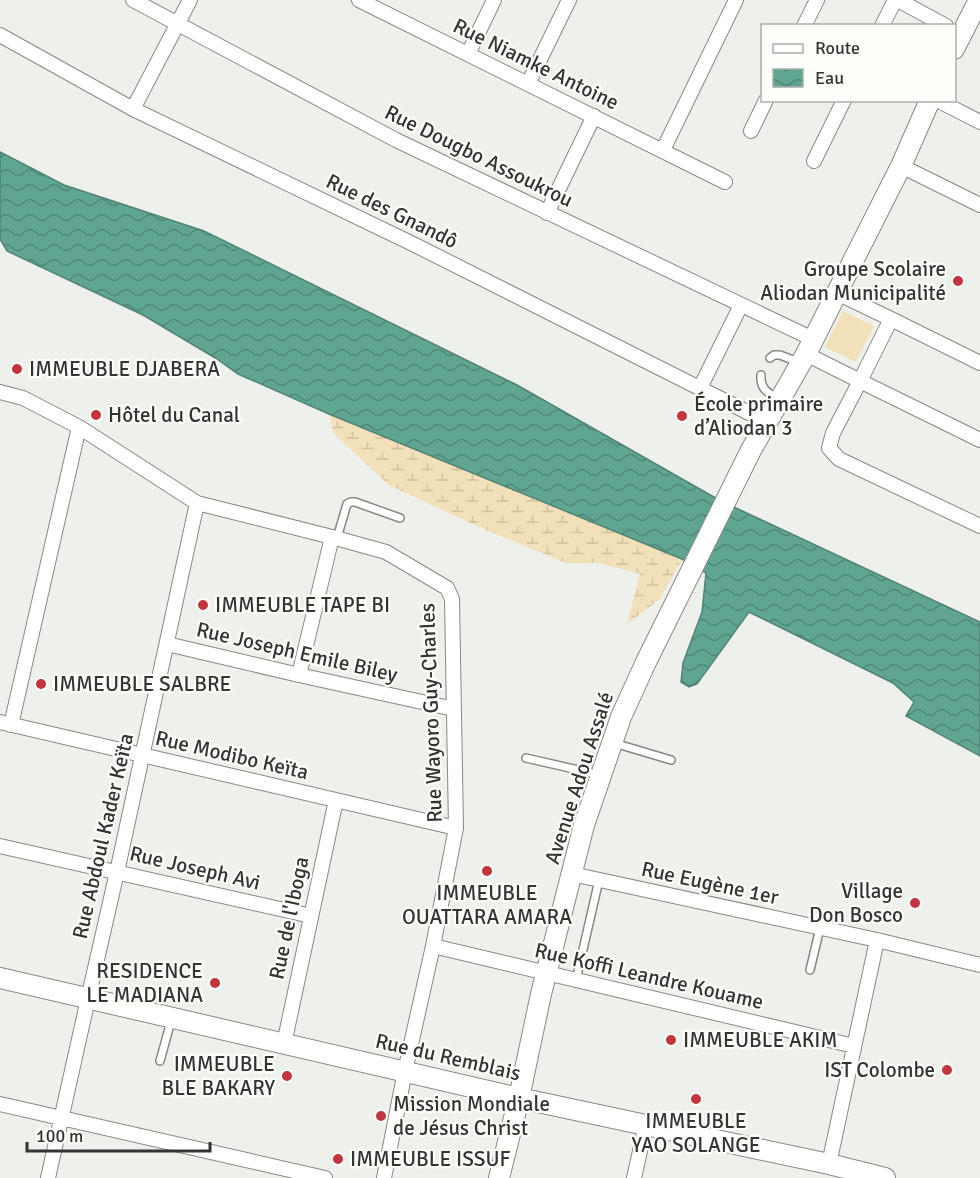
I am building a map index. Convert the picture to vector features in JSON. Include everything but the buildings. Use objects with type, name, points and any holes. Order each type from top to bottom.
[{"type":"street","name":"Rue Dougbo Assoukrou","points":[[133,0],[396,140],[741,305],[806,352],[980,440]]},
{"type":"street","points":[[133,109],[190,0]]},
{"type":"street","name":"Rue Niamke Antoine","points":[[359,0],[725,182]]},
{"type":"street","points":[[468,54],[495,0]]},
{"type":"street","points":[[528,84],[569,0]]},
{"type":"street","points":[[663,150],[736,0]]},
{"type":"street","points":[[805,24],[817,0]]},
{"type":"street","points":[[883,24],[897,0],[937,24]]},
{"type":"street","points":[[956,31],[979,0]]},
{"type":"street","name":"Rue des Gnandô","points":[[0,35],[133,109],[415,244],[767,422]]},
{"type":"street","points":[[751,131],[765,102]]},
{"type":"street","points":[[814,161],[843,102]]},
{"type":"street","name":"Avenue Adou Assalé","points":[[499,1178],[584,825],[611,742],[646,662],[751,450],[837,293],[901,166],[929,102]]},
{"type":"street","points":[[941,102],[980,122]]},
{"type":"street","points":[[548,213],[594,116]]},
{"type":"street","points":[[901,166],[980,205]]},
{"type":"street","points":[[837,293],[980,363]]},
{"type":"street","points":[[700,388],[741,305]]},
{"type":"street","points":[[891,319],[833,433],[829,448],[839,459],[980,526]]},
{"type":"street","name":"Rue Wayoro Guy-Charles","points":[[0,392],[22,398],[79,427],[197,503],[386,552],[447,588],[452,599],[456,828],[384,1178]]},
{"type":"street","points":[[5,724],[79,427]]},
{"type":"street","name":"Rue Abdoul Kader Keïta","points":[[48,1178],[143,756],[197,503]]},
{"type":"street","points":[[299,675],[334,537]]},
{"type":"street","name":"Rue Joseph Emile Biley","points":[[166,644],[454,709]]},
{"type":"street","name":"Rue Modibo Keïta","points":[[5,724],[456,828]]},
{"type":"street","name":"Rue de l'Iboga","points":[[284,1044],[336,800]]},
{"type":"street","name":"Rue Joseph Avi","points":[[0,846],[311,916]]},
{"type":"street","name":"Rue Eugène 1er","points":[[572,874],[877,940],[980,965]]},
{"type":"street","points":[[830,1164],[877,940]]},
{"type":"street","name":"Rue Koffi Leandre Kouame","points":[[433,946],[854,1046]]},
{"type":"street","name":"Rue du Remblais","points":[[0,978],[519,1098],[830,1164],[884,1178]]},
{"type":"street","points":[[0,1104],[325,1178]]},
{"type":"street","points":[[634,1178],[646,1124]]},
{"type":"lane","points":[[770,358],[774,355],[806,352]]},
{"type":"lane","points":[[761,375],[760,383],[764,389],[779,400]]},
{"type":"lane","points":[[334,537],[347,504],[351,502],[400,518]]},
{"type":"lane","points":[[611,742],[671,760]]},
{"type":"lane","points":[[526,758],[600,775]]},
{"type":"lane","points":[[576,981],[598,880]]},
{"type":"lane","points":[[810,970],[820,928]]},
{"type":"lane","points":[[160,1061],[172,1018]]},
{"type":"green space","points":[[843,311],[874,326],[856,362],[825,347]]},
{"type":"green space","points":[[329,414],[682,559],[660,599],[627,624],[640,574],[599,563],[566,563],[477,526],[389,485],[334,434]]},
{"type":"water","points":[[0,152],[64,185],[204,231],[517,385],[712,496],[980,622],[980,756],[906,716],[914,702],[893,683],[749,612],[697,684],[689,687],[681,682],[683,663],[702,612],[706,573],[682,559],[329,414],[238,374],[143,315],[7,251],[0,239]]},
{"type":"place","name":"Groupe Scolaire Aliodan Municipalité","points":[[958,281]]},
{"type":"place","name":"IMMEUBLE DJABERA","points":[[17,369]]},
{"type":"place","name":"Hôtel du Canal","points":[[96,415]]},
{"type":"place","name":"École primaire d’Aliodan 3","points":[[682,416]]},
{"type":"place","name":"IMMEUBLE TAPE BI","points":[[203,605]]},
{"type":"place","name":"IMMEUBLE SALBRE","points":[[41,684]]},
{"type":"place","name":"IMMEUBLE OUATTARA AMARA","points":[[487,871]]},
{"type":"place","name":"Village Don Bosco","points":[[915,903]]},
{"type":"place","name":"RESIDENCE LE MADIANA","points":[[215,983]]},
{"type":"place","name":"IMMEUBLE AKIM","points":[[671,1040]]},
{"type":"place","name":"IST Colombe","points":[[947,1070]]},
{"type":"place","name":"IMMEUBLE BLE BAKARY","points":[[287,1076]]},
{"type":"place","name":"IMMEUBLE YAO SOLANGE","points":[[696,1099]]},
{"type":"place","name":"Mission Mondiale de Jésus Christ","points":[[381,1116]]},
{"type":"place","name":"IMMEUBLE ISSUF","points":[[338,1159]]}]
